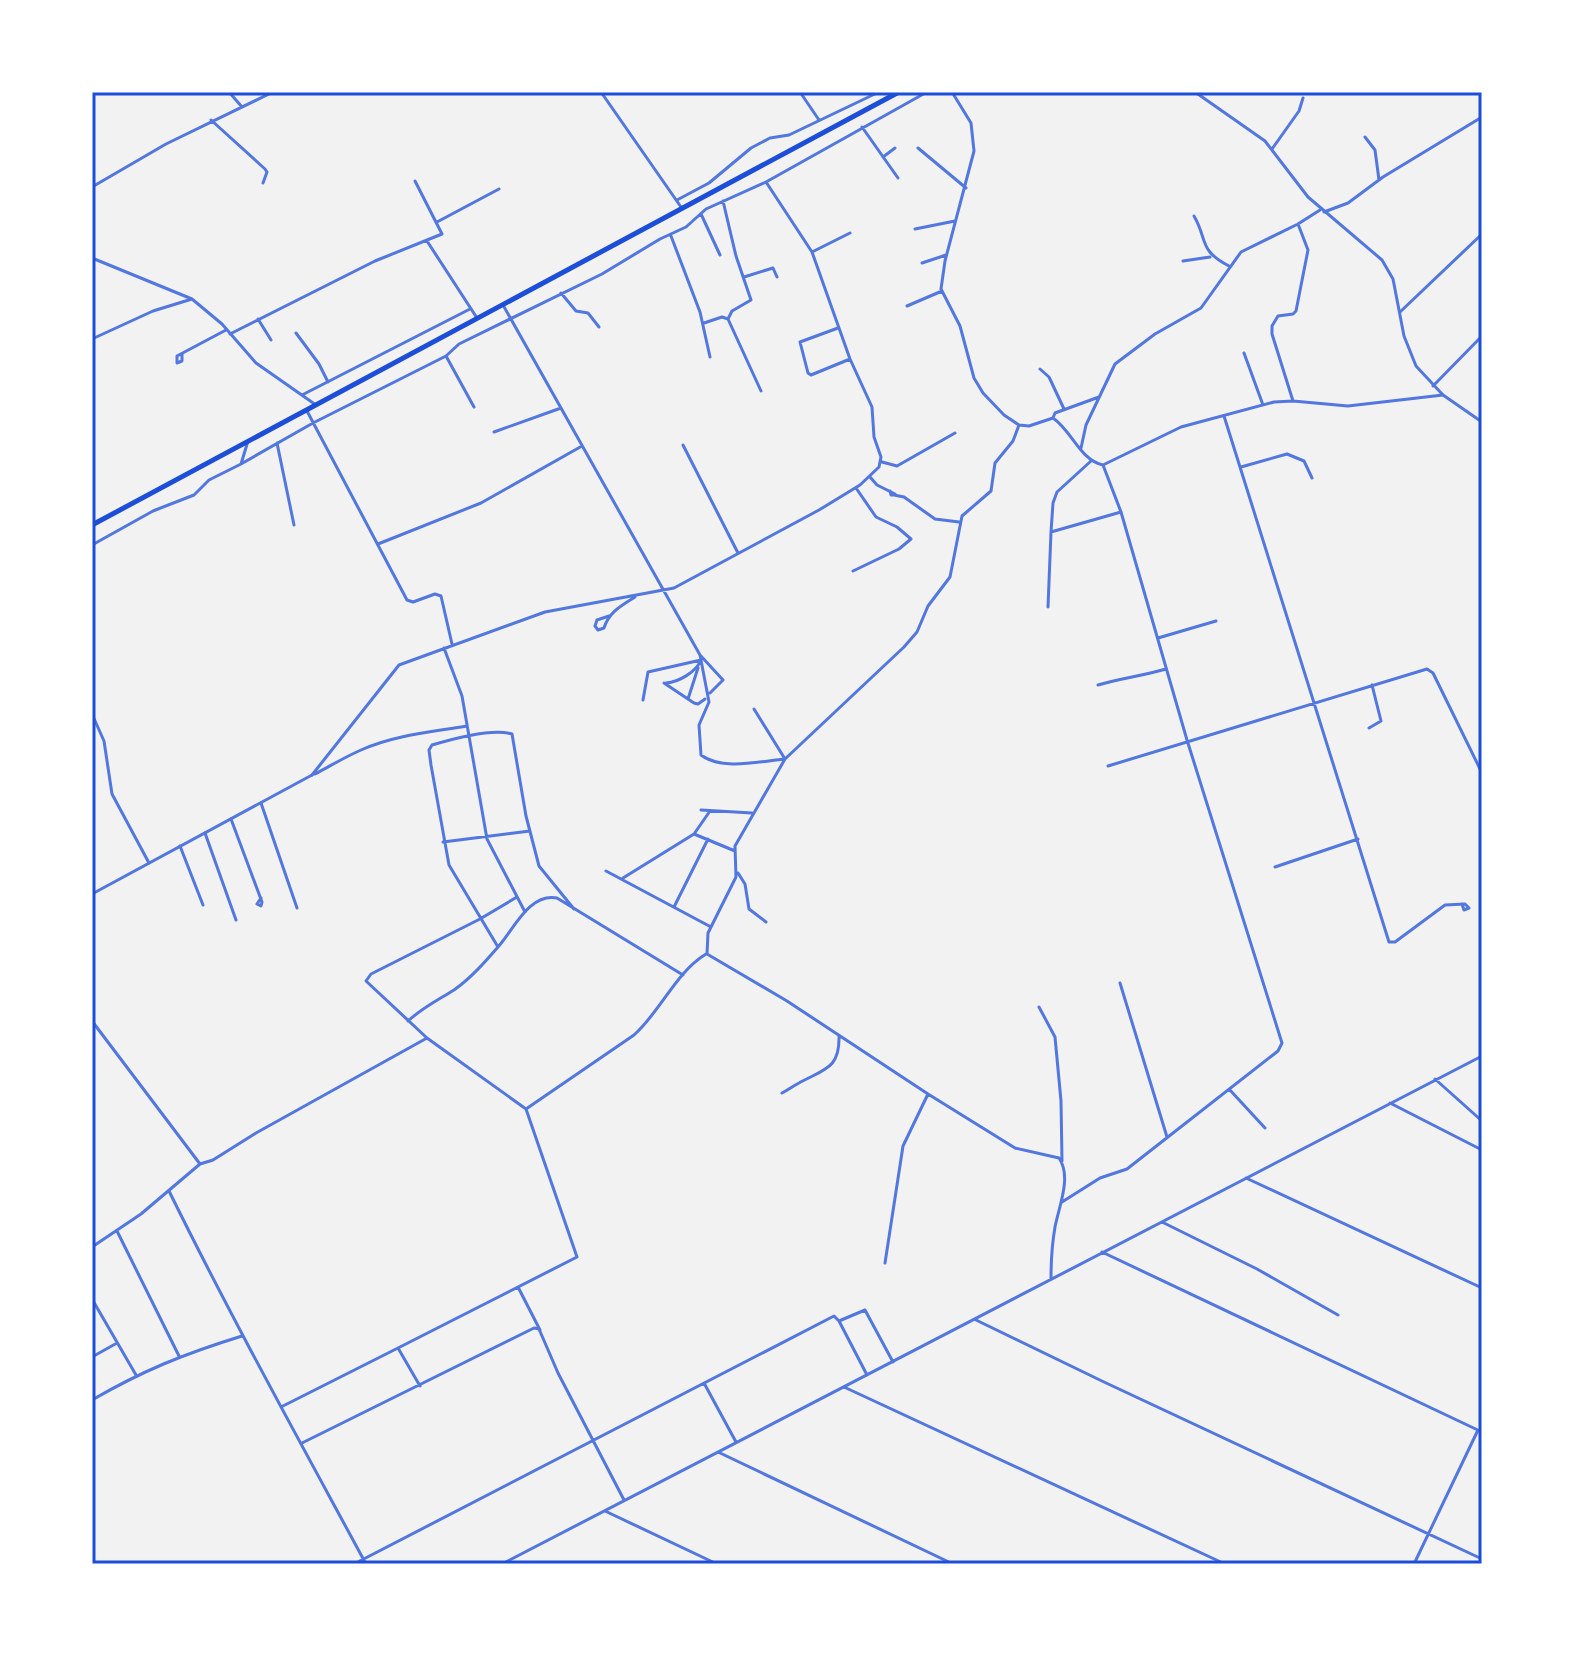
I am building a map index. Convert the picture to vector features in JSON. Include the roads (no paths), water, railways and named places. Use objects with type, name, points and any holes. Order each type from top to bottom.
[{"type":"highway","points":[[92,525],[899,92]]},
{"type":"street","points":[[229,92],[242,107]]},
{"type":"street","points":[[92,187],[138,158],[273,92]]},
{"type":"street","points":[[601,92],[682,208]]},
{"type":"street","points":[[800,92],[819,120]]},
{"type":"street","points":[[677,200],[709,183],[748,149],[770,138],[789,135],[879,92]]},
{"type":"street","points":[[92,545],[153,511],[194,495],[209,480],[446,356],[459,344],[670,235],[723,201],[766,182],[927,92]]},
{"type":"street","points":[[952,92],[973,132],[974,151],[941,282],[942,291],[960,326],[975,381],[996,408],[1019,425],[1029,426],[1053,418],[1055,413],[1099,397]]},
{"type":"street","points":[[1195,92],[1251,129],[1272,149],[1322,211],[1387,267],[1396,290],[1411,357],[1433,386],[1482,422]]},
{"type":"street","points":[[1202,97],[1206,92]]},
{"type":"street","points":[[1272,149],[1290,126],[1303,98]]},
{"type":"street","points":[[1081,448],[1086,425],[1115,364],[1155,334],[1201,308],[1229,266],[1246,248],[1322,211],[1348,203],[1379,180],[1482,117]]},
{"type":"street","points":[[211,120],[265,169],[267,172],[263,183]]},
{"type":"street","points":[[862,127],[898,178]]},
{"type":"street","points":[[1365,137],[1375,150],[1379,180]]},
{"type":"street","points":[[883,157],[895,148]]},
{"type":"street","points":[[918,148],[966,188]]},
{"type":"street","points":[[182,354],[375,261],[442,234],[415,181]]},
{"type":"street","points":[[766,182],[812,252],[838,328],[872,407],[874,437],[882,462]]},
{"type":"street","points":[[437,222],[499,189]]},
{"type":"street","points":[[723,201],[751,300],[732,311],[728,319]]},
{"type":"street","points":[[701,214],[720,255]]},
{"type":"street","points":[[1194,216],[1201,240],[1212,257],[1229,266]]},
{"type":"street","points":[[915,229],[956,221]]},
{"type":"street","points":[[1293,401],[1272,330],[1276,317],[1296,311],[1308,250],[1298,224]]},
{"type":"street","points":[[812,252],[850,233]]},
{"type":"street","points":[[1400,312],[1482,234]]},
{"type":"street","points":[[670,235],[703,323],[710,357]]},
{"type":"street","points":[[427,241],[478,319]]},
{"type":"street","points":[[922,263],[946,255]]},
{"type":"street","points":[[1183,261],[1212,257]]},
{"type":"street","points":[[92,258],[192,299],[256,363],[316,405]]},
{"type":"street","points":[[744,277],[773,268],[777,277]]},
{"type":"street","points":[[907,306],[942,291]]},
{"type":"street","points":[[561,293],[576,311],[588,313],[599,327]]},
{"type":"street","points":[[92,339],[153,311],[192,299]]},
{"type":"street","points":[[503,305],[701,658],[723,680],[709,693]]},
{"type":"street","points":[[302,395],[470,309]]},
{"type":"street","points":[[703,323],[722,317],[728,319],[761,391]]},
{"type":"street","points":[[258,319],[271,340]]},
{"type":"street","points":[[838,328],[800,341],[808,373],[811,375],[850,359]]},
{"type":"street","points":[[296,333],[328,382]]},
{"type":"street","points":[[1433,386],[1482,336]]},
{"type":"street","points":[[1244,353],[1263,405]]},
{"type":"street","points":[[446,356],[474,407]]},
{"type":"street","points":[[1040,369],[1049,377],[1064,409]]},
{"type":"street","points":[[1053,418],[1091,461],[1103,465],[1181,427],[1263,405],[1293,401],[1339,407],[1443,395]]},
{"type":"street","points":[[494,432],[561,408]]},
{"type":"street","points":[[306,410],[409,601],[440,594],[452,644]]},
{"type":"street","points":[[1224,416],[1388,940],[1391,943],[1445,905],[1462,904]]},
{"type":"street","points":[[766,922],[750,912],[745,884],[737,871],[735,846],[785,759],[917,632],[928,606],[950,577],[959,522],[991,491],[995,463],[1013,441],[1019,425]]},
{"type":"street","points":[[882,462],[897,466],[955,433]]},
{"type":"street","points":[[241,464],[248,441]]},
{"type":"street","points":[[277,443],[294,525]]},
{"type":"street","points":[[683,445],[738,553]]},
{"type":"street","points":[[378,544],[481,503],[582,446]]},
{"type":"street","points":[[1241,467],[1287,454],[1304,461],[1312,478]]},
{"type":"street","points":[[1048,607],[1053,503],[1057,492],[1091,461]]},
{"type":"street","points":[[312,775],[394,670],[407,662],[545,612],[674,588],[856,488],[882,462]]},
{"type":"street","points":[[1062,1202],[1096,1180],[1127,1169],[1278,1051],[1282,1040],[1187,740],[1121,512],[1103,465]]},
{"type":"street","points":[[870,477],[935,519],[959,522]]},
{"type":"street","points":[[853,571],[899,549],[911,539],[897,527],[876,517],[856,488]]},
{"type":"street","points":[[1051,532],[1121,512]]},
{"type":"street","points":[[609,616],[638,595]]},
{"type":"street","points":[[1157,638],[1216,621]]},
{"type":"street","points":[[444,648],[462,696],[486,836],[525,912]]},
{"type":"street","points":[[701,658],[709,693],[709,702],[699,725],[699,750],[703,757],[734,763],[785,759]]},
{"type":"street","points":[[688,699],[701,658]]},
{"type":"street","points":[[643,700],[648,672],[701,658]]},
{"type":"street","points":[[698,668],[673,682],[664,683],[698,704],[705,699]]},
{"type":"street","points":[[1098,685],[1166,669]]},
{"type":"street","points":[[1108,766],[1421,669],[1430,670],[1482,773]]},
{"type":"street","points":[[1369,728],[1381,721],[1372,685]]},
{"type":"street","points":[[754,709],[785,759]]},
{"type":"street","points":[[92,714],[104,741],[112,794],[149,863]]},
{"type":"street","points":[[92,894],[362,749],[399,738],[468,726]]},
{"type":"street","points":[[498,947],[449,865],[430,747],[434,744],[506,732],[512,734],[539,866],[574,909]]},
{"type":"street","points":[[261,803],[297,908]]},
{"type":"street","points":[[701,810],[752,813]]},
{"type":"street","points":[[621,879],[694,834],[710,811]]},
{"type":"street","points":[[231,819],[261,898]]},
{"type":"street","points":[[443,842],[530,831]]},
{"type":"street","points":[[205,833],[236,920]]},
{"type":"street","points":[[694,834],[735,851]]},
{"type":"street","points":[[674,907],[708,839]]},
{"type":"street","points":[[1275,867],[1358,839]]},
{"type":"street","points":[[180,846],[203,905]]},
{"type":"street","points":[[606,871],[711,927]]},
{"type":"street","points":[[707,954],[706,940],[737,871]]},
{"type":"street","points":[[281,1407],[577,1257],[526,1109],[427,1038],[367,983],[367,977],[517,897]]},
{"type":"street","points":[[408,1021],[465,982],[525,912],[536,901],[548,897],[557,898],[683,975]]},
{"type":"street","points":[[526,1109],[634,1035],[683,975],[707,954]]},
{"type":"street","points":[[707,954],[747,976],[1015,1148],[1062,1161]]},
{"type":"street","points":[[1120,983],[1167,1137]]},
{"type":"street","points":[[1039,1007],[1055,1037],[1061,1101],[1062,1202],[1055,1224],[1051,1279]]},
{"type":"street","points":[[92,1021],[200,1164]]},
{"type":"street","points":[[782,1093],[833,1063],[839,1053],[839,1036]]},
{"type":"street","points":[[92,1247],[117,1231],[200,1164],[213,1160],[427,1038]]},
{"type":"street","points":[[502,1564],[1482,1056]]},
{"type":"street","points":[[1435,1079],[1482,1121]]},
{"type":"street","points":[[1229,1089],[1265,1128]]},
{"type":"street","points":[[885,1263],[903,1146],[928,1094]]},
{"type":"street","points":[[1390,1103],[1482,1150]]},
{"type":"street","points":[[1246,1178],[1482,1288]]},
{"type":"street","points":[[169,1191],[242,1336],[364,1562]]},
{"type":"street","points":[[1162,1222],[1257,1269],[1338,1315]]},
{"type":"street","points":[[117,1231],[179,1356]]},
{"type":"street","points":[[1102,1252],[1481,1431],[1414,1564]]},
{"type":"street","points":[[518,1287],[592,1442],[624,1500]]},
{"type":"street","points":[[92,1299],[136,1375]]},
{"type":"street","points":[[839,1321],[865,1310],[893,1362]]},
{"type":"street","points":[[92,1315],[100,1311]]},
{"type":"street","points":[[354,1564],[364,1562],[834,1316],[867,1375]]},
{"type":"street","points":[[976,1320],[1482,1559]]},
{"type":"street","points":[[302,1443],[534,1328],[541,1330]]},
{"type":"street","points":[[92,1400],[136,1375],[179,1356],[242,1336]]},
{"type":"street","points":[[92,1357],[117,1343]]},
{"type":"street","points":[[398,1348],[420,1386]]},
{"type":"street","points":[[704,1383],[736,1442]]},
{"type":"street","points":[[844,1387],[1225,1564]]},
{"type":"street","points":[[718,1452],[953,1564]]},
{"type":"street","points":[[605,1511],[717,1564]]}]
